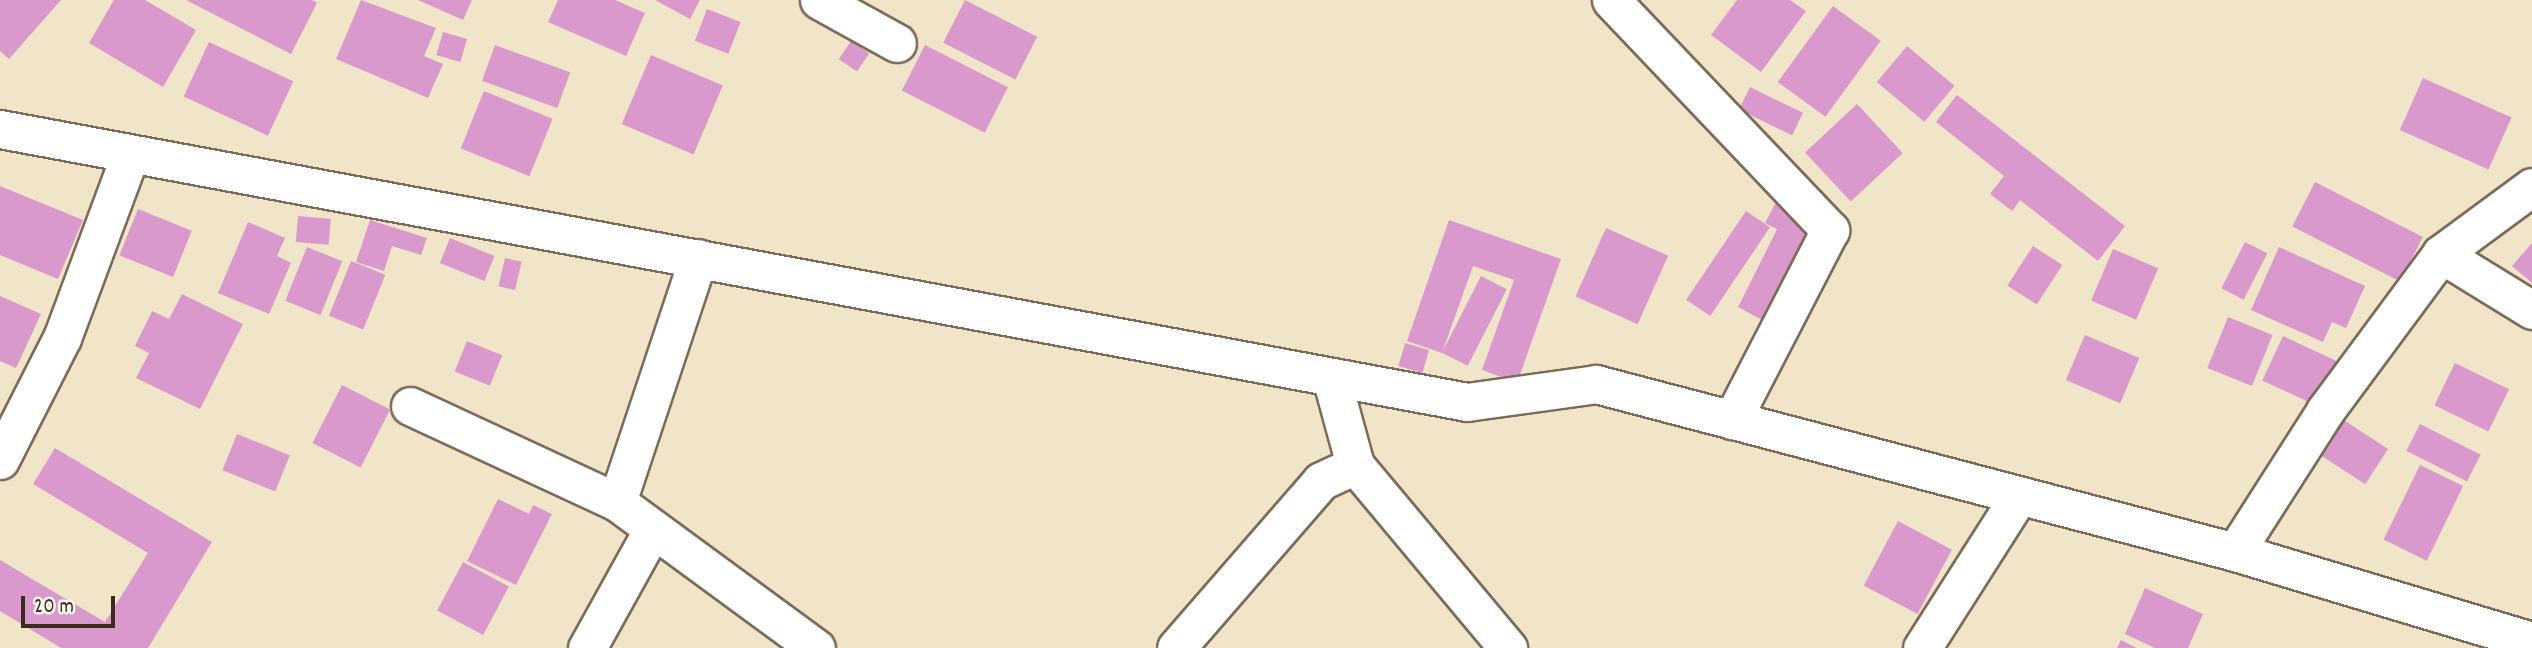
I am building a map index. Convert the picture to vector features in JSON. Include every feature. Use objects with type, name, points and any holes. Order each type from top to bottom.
[{"type":"street","points":[[819,0],[897,43]]},
{"type":"street","points":[[1611,0],[1830,230],[1732,420]]},
{"type":"street","points":[[0,129],[1467,402],[1596,384],[2235,552],[2532,641]]},
{"type":"street","points":[[0,460],[62,338],[130,155]]},
{"type":"street","points":[[2235,552],[2326,411],[2441,254],[2532,187]]},
{"type":"street","points":[[2441,254],[2532,310]]},
{"type":"street","points":[[617,502],[698,258]]},
{"type":"street","points":[[1331,377],[1356,466],[1496,644]]},
{"type":"street","points":[[410,406],[617,502],[816,648]]},
{"type":"street","points":[[1176,648],[1321,481],[1356,466]]},
{"type":"street","points":[[1922,648],[2019,496]]},
{"type":"street","points":[[587,648],[653,529]]},
{"type":"building","points":[[0,0],[61,0],[9,59],[0,51]]},
{"type":"building","points":[[114,0],[145,0],[196,30],[163,87],[89,43]]},
{"type":"building","points":[[186,0],[312,0],[317,3],[291,54]]},
{"type":"building","points":[[361,0],[436,28],[424,56],[443,64],[428,98],[336,59]]},
{"type":"building","points":[[418,0],[472,0],[463,20]]},
{"type":"building","points":[[558,0],[615,0],[645,13],[626,56],[548,22]]},
{"type":"building","points":[[655,0],[700,0],[690,19]]},
{"type":"building","points":[[965,0],[1037,37],[1015,80],[943,43]]},
{"type":"building","points":[[1737,0],[1790,0],[1806,11],[1761,72],[1711,35]]},
{"type":"building","points":[[1833,6],[1881,41],[1825,117],[1778,82]]},
{"type":"building","points":[[707,9],[741,22],[728,54],[695,41]]},
{"type":"building","points":[[443,32],[467,39],[460,62],[436,55]]},
{"type":"building","points":[[851,41],[869,53],[857,72],[839,59]]},
{"type":"building","points":[[209,42],[293,81],[268,136],[184,96]]},
{"type":"building","points":[[495,45],[570,72],[557,108],[482,81]]},
{"type":"building","points":[[925,45],[1008,87],[985,133],[902,90]]},
{"type":"building","points":[[1907,46],[1954,86],[1924,122],[1877,82]]},
{"type":"building","points":[[651,55],[723,85],[693,155],[622,124]]},
{"type":"building","points":[[2423,78],[2512,117],[2488,170],[2400,130]]},
{"type":"building","points":[[1750,87],[1803,113],[1792,135],[1739,109]]},
{"type":"building","points":[[484,91],[553,119],[529,176],[461,148]]},
{"type":"building","points":[[1957,95],[2125,226],[2098,261],[2020,200],[2012,211],[1990,194],[2004,176],[1936,122]]},
{"type":"building","points":[[1857,104],[1903,153],[1851,201],[1805,152]]},
{"type":"building","points":[[2315,182],[2423,237],[2400,281],[2292,227]]},
{"type":"building","points":[[0,186],[83,220],[58,279],[0,255]]},
{"type":"building","points":[[1777,200],[1815,220],[1764,321],[1738,307],[1777,229],[1765,223]]},
{"type":"building","points":[[138,209],[192,231],[173,277],[119,255]]},
{"type":"building","points":[[1746,211],[1770,227],[1710,316],[1686,300]]},
{"type":"building","points":[[298,216],[331,219],[329,245],[296,242]]},
{"type":"building","points":[[370,220],[427,238],[421,255],[392,246],[384,271],[356,262]]},
{"type":"building","points":[[1449,220],[1561,259],[1517,383],[1482,370],[1514,280],[1473,266],[1442,353],[1407,341]]},
{"type":"building","points":[[248,222],[285,238],[277,256],[291,263],[269,314],[218,293]]},
{"type":"building","points":[[1606,228],[1668,256],[1638,324],[1575,297]]},
{"type":"building","points":[[450,238],[495,256],[484,281],[440,263]]},
{"type":"building","points":[[2245,242],[2267,253],[2244,300],[2221,288]]},
{"type":"building","points":[[2532,243],[2532,283],[2512,266]]},
{"type":"building","points":[[2033,246],[2062,265],[2037,304],[2007,285]]},
{"type":"building","points":[[307,247],[342,261],[321,315],[285,301]]},
{"type":"building","points":[[2279,247],[2365,286],[2346,328],[2332,322],[2323,342],[2251,310]]},
{"type":"building","points":[[2113,249],[2158,268],[2136,320],[2091,301]]},
{"type":"building","points":[[505,258],[522,262],[515,290],[498,286]]},
{"type":"building","points":[[351,261],[385,275],[363,330],[329,316]]},
{"type":"building","points":[[1481,276],[1507,289],[1468,366],[1442,353]]},
{"type":"building","points":[[182,294],[243,324],[200,409],[136,378],[149,353],[135,346],[152,311],[169,319]]},
{"type":"building","points":[[0,296],[41,314],[16,368],[0,361]]},
{"type":"building","points":[[2228,317],[2273,335],[2252,386],[2207,368]]},
{"type":"building","points":[[2085,335],[2139,358],[2120,403],[2066,380]]},
{"type":"building","points":[[2283,336],[2339,362],[2318,407],[2262,380]]},
{"type":"building","points":[[467,341],[502,355],[490,386],[455,372]]},
{"type":"building","points":[[1405,343],[1429,350],[1422,373],[1398,366]]},
{"type":"building","points":[[2455,363],[2509,389],[2488,432],[2434,405]]},
{"type":"building","points":[[342,385],[390,410],[361,467],[312,443]]},
{"type":"building","points":[[2342,419],[2388,449],[2365,484],[2319,454]]},
{"type":"building","points":[[2420,424],[2481,455],[2467,482],[2406,451]]},
{"type":"building","points":[[237,434],[290,455],[275,492],[222,470]]},
{"type":"building","points":[[55,448],[212,542],[148,648],[61,648],[0,611],[0,560],[105,622],[148,553],[33,484]]},
{"type":"building","points":[[2420,465],[2463,486],[2427,561],[2384,540]]},
{"type":"building","points":[[498,499],[529,514],[533,505],[552,514],[516,585],[467,561]]},
{"type":"building","points":[[1898,521],[1952,550],[1918,614],[1864,585]]},
{"type":"building","points":[[463,562],[509,586],[483,635],[437,611]]},
{"type":"building","points":[[2145,588],[2203,614],[2188,648],[2155,648],[2125,634]]},
{"type":"building","points":[[2121,640],[2137,648],[2117,648]]}]
